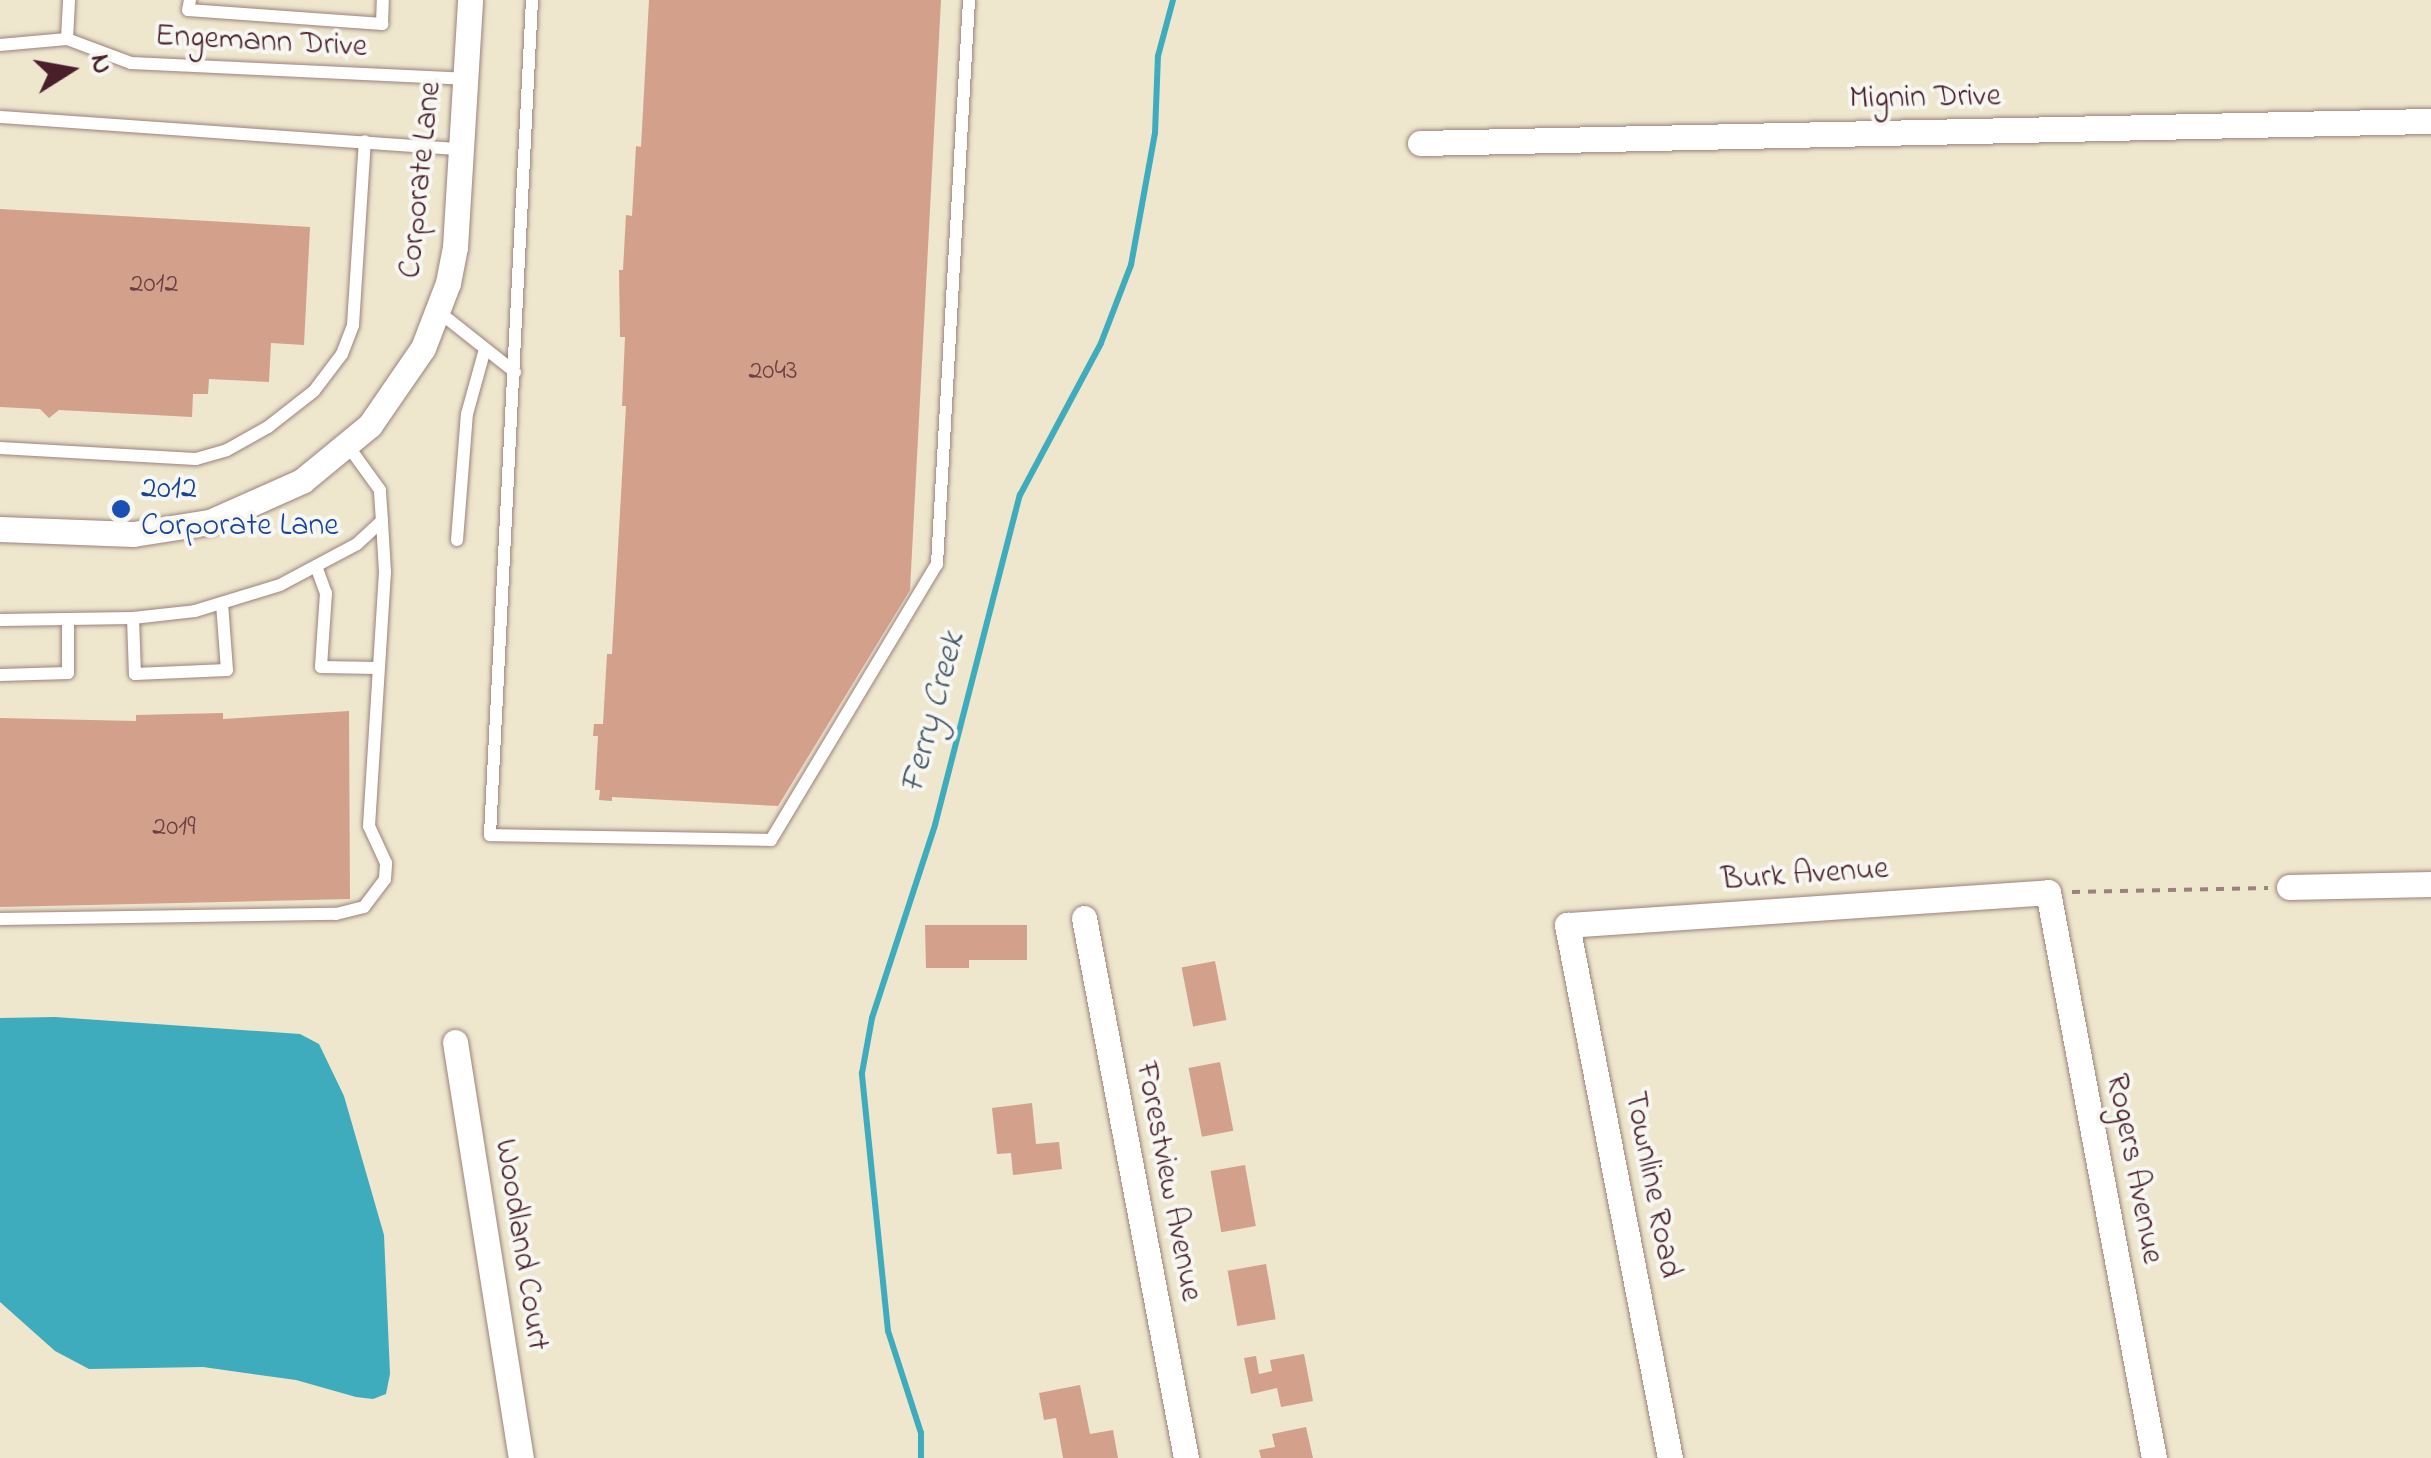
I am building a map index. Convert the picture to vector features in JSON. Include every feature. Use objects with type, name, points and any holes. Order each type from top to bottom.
[{"type":"street","name":"Corporate Lane","points":[[0,529],[133,534],[210,522],[286,490],[348,446],[406,379],[439,312],[455,247],[470,0]]},
{"type":"street","name":"Mignin Drive","points":[[1420,143],[2431,121]]},
{"type":"street","points":[[2290,887],[2431,884]]},
{"type":"street","name":"Burk Avenue","points":[[1568,925],[2048,892]]},
{"type":"street","name":"Rogers Avenue","points":[[2048,892],[2154,1458]]},
{"type":"street","name":"Forestview Avenue","points":[[1084,918],[1186,1458]]},
{"type":"street","name":"Townline Road","points":[[1568,925],[1670,1458]]},
{"type":"street","name":"Woodland Court","points":[[456,1042],[522,1458]]},
{"type":"lane","points":[[67,39],[69,0]]},
{"type":"lane","points":[[190,0],[188,10],[382,24],[384,0]]},
{"type":"lane","points":[[532,0],[490,835],[772,840],[937,564],[969,0]]},
{"type":"lane","name":"Engemann Drive","points":[[0,44],[67,39],[132,64],[465,79]]},
{"type":"lane","points":[[0,116],[461,149]]},
{"type":"lane","points":[[0,448],[196,459],[226,450],[268,427],[314,391],[342,354],[352,325],[365,141]]},
{"type":"lane","points":[[439,312],[515,372]]},
{"type":"lane","points":[[456,540],[467,414],[486,348]]},
{"type":"lane","points":[[0,919],[336,914],[364,907],[385,879],[386,863],[368,826],[378,668],[380,490],[348,446]]},
{"type":"lane","points":[[0,620],[132,618],[195,612],[280,585],[358,544],[382,522]]},
{"type":"lane","points":[[316,566],[326,593],[322,667],[378,668]]},
{"type":"lane","points":[[132,618],[135,674],[227,670],[222,603]]},
{"type":"lane","points":[[0,675],[68,672],[68,619]]},
{"type":"path","points":[[2048,892],[2290,887]]},
{"type":"water","points":[[55,1017],[300,1034],[319,1044],[344,1096],[384,1235],[390,1374],[386,1394],[373,1399],[356,1397],[296,1380],[203,1367],[89,1369],[55,1351],[0,1302],[0,1018]]},
{"type":"building","points":[[649,0],[941,0],[910,590],[778,806],[612,797],[612,801],[599,800],[600,790],[595,790],[598,736],[593,736],[594,724],[603,724],[607,654],[612,654],[626,406],[622,406],[625,337],[620,337],[619,270],[623,270],[626,215],[632,216],[636,146],[641,147]]},
{"type":"building","points":[[0,209],[310,227],[304,345],[271,343],[269,382],[209,379],[208,394],[193,394],[192,417],[59,410],[49,418],[40,409],[0,407]]},
{"type":"building","points":[[349,711],[350,899],[0,907],[0,718],[136,721],[136,715],[223,713],[223,719]]},
{"type":"building","points":[[925,925],[1027,925],[1027,960],[969,960],[969,968],[926,968]]},
{"type":"building","points":[[1215,961],[1226,1020],[1193,1026],[1182,967]]},
{"type":"building","points":[[1220,1062],[1233,1131],[1202,1137],[1189,1068]]},
{"type":"building","points":[[1032,1103],[1036,1144],[1059,1142],[1062,1169],[1013,1175],[1011,1153],[997,1154],[992,1108]]},
{"type":"building","points":[[1245,1165],[1256,1226],[1221,1232],[1211,1171]]},
{"type":"building","points":[[1266,1264],[1276,1319],[1237,1326],[1228,1271]]},
{"type":"building","points":[[1304,1354],[1313,1401],[1281,1407],[1277,1388],[1251,1394],[1244,1358],[1256,1356],[1259,1374],[1272,1371],[1270,1360]]},
{"type":"building","points":[[1080,1385],[1090,1434],[1113,1430],[1118,1458],[1063,1458],[1056,1418],[1044,1420],[1039,1393]]},
{"type":"building","points":[[1306,1427],[1313,1458],[1261,1458],[1259,1450],[1275,1447],[1272,1434]]},
{"type":"waterway","name":"Ferry Creek","points":[[921,1458],[921,1433],[888,1331],[862,1073],[872,1018],[935,825],[1020,495],[1101,343],[1131,265],[1155,133],[1158,56],[1173,0]]},
{"type":"place","name":"2012 Corporate Lane","points":[[121,509]]}]
